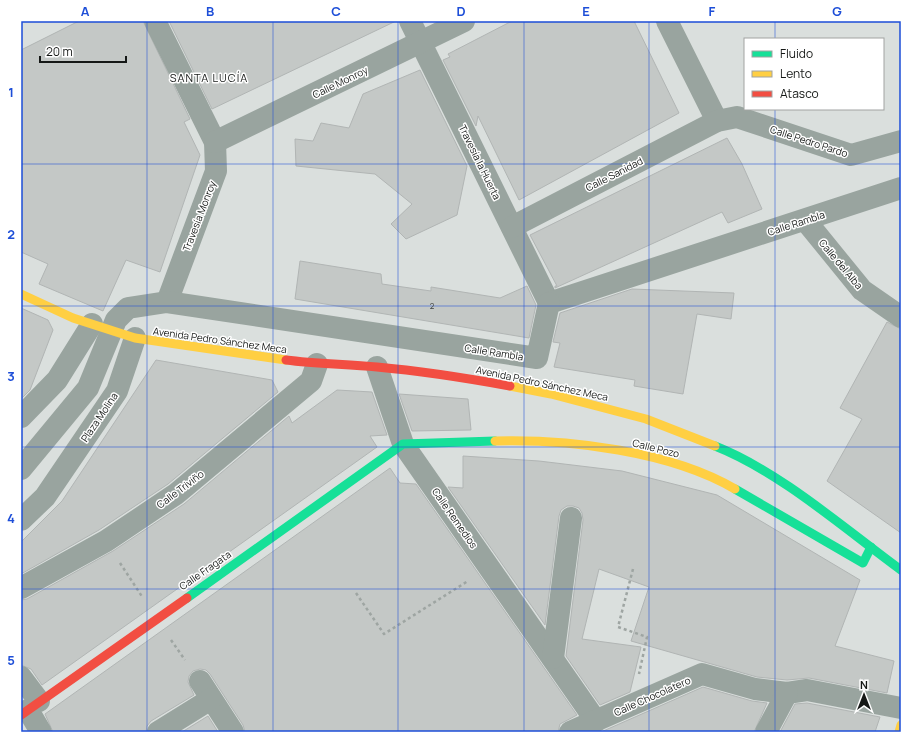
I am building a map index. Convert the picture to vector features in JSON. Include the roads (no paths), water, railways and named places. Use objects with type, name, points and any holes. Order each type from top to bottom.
[{"type":"street","name":"Travesía Monroy","points":[[155,21],[215,142],[216,171],[167,302]]},
{"type":"street","name":"Travesía la Huerta","points":[[410,21],[549,303]]},
{"type":"street","name":"Calle Monroy","points":[[215,142],[464,21]]},
{"type":"street","points":[[667,21],[717,121]]},
{"type":"street","name":"Calle Pedro Pardo","points":[[717,121],[737,118],[851,155],[901,141]]},
{"type":"street","name":"Calle Sanidad","points":[[512,227],[717,121]]},
{"type":"street","name":"Calle Rambla","points":[[102,328],[116,320],[128,308],[167,302],[537,358],[549,303],[901,188]]},
{"type":"street","name":"Calle del Alba","points":[[805,220],[862,290],[901,317]]},
{"type":"street","points":[[21,294],[102,328],[135,338]]},
{"type":"street","points":[[21,417],[57,380],[102,328]]},
{"type":"street","points":[[21,469],[88,388],[102,328]]},
{"type":"street","name":"Avenida Pedro Sánchez Meca","points":[[135,338],[317,364],[377,367],[461,377],[595,404],[667,426],[725,450],[760,469],[797,493],[901,570]]},
{"type":"street","name":"Plaza Molina","points":[[21,520],[45,497],[117,391],[135,338]]},
{"type":"street","name":"Calle Triviño","points":[[21,588],[106,541],[176,494],[311,381],[317,364]]},
{"type":"street","name":"Calle Remedios","points":[[377,367],[403,444],[596,721]]},
{"type":"street","name":"Calle Pozo","points":[[403,444],[507,441],[544,442],[586,445],[660,459],[724,482],[862,563],[871,547]]},
{"type":"street","name":"Calle Fragata","points":[[29,709],[403,444]]},
{"type":"street","points":[[553,658],[571,518]]},
{"type":"street","name":"Calle Chocolatero","points":[[570,732],[633,703],[702,674],[756,689],[787,693],[806,690],[901,708]]},
{"type":"street","points":[[21,677],[29,709],[41,732]]},
{"type":"street","points":[[158,732],[205,690],[233,732]]},
{"type":"street","points":[[766,732],[787,693]]},
{"type":"street","points":[[899,732],[901,725]]},
{"type":"district","name":"SANTA LUCÍA","points":[[209,77]]}]
